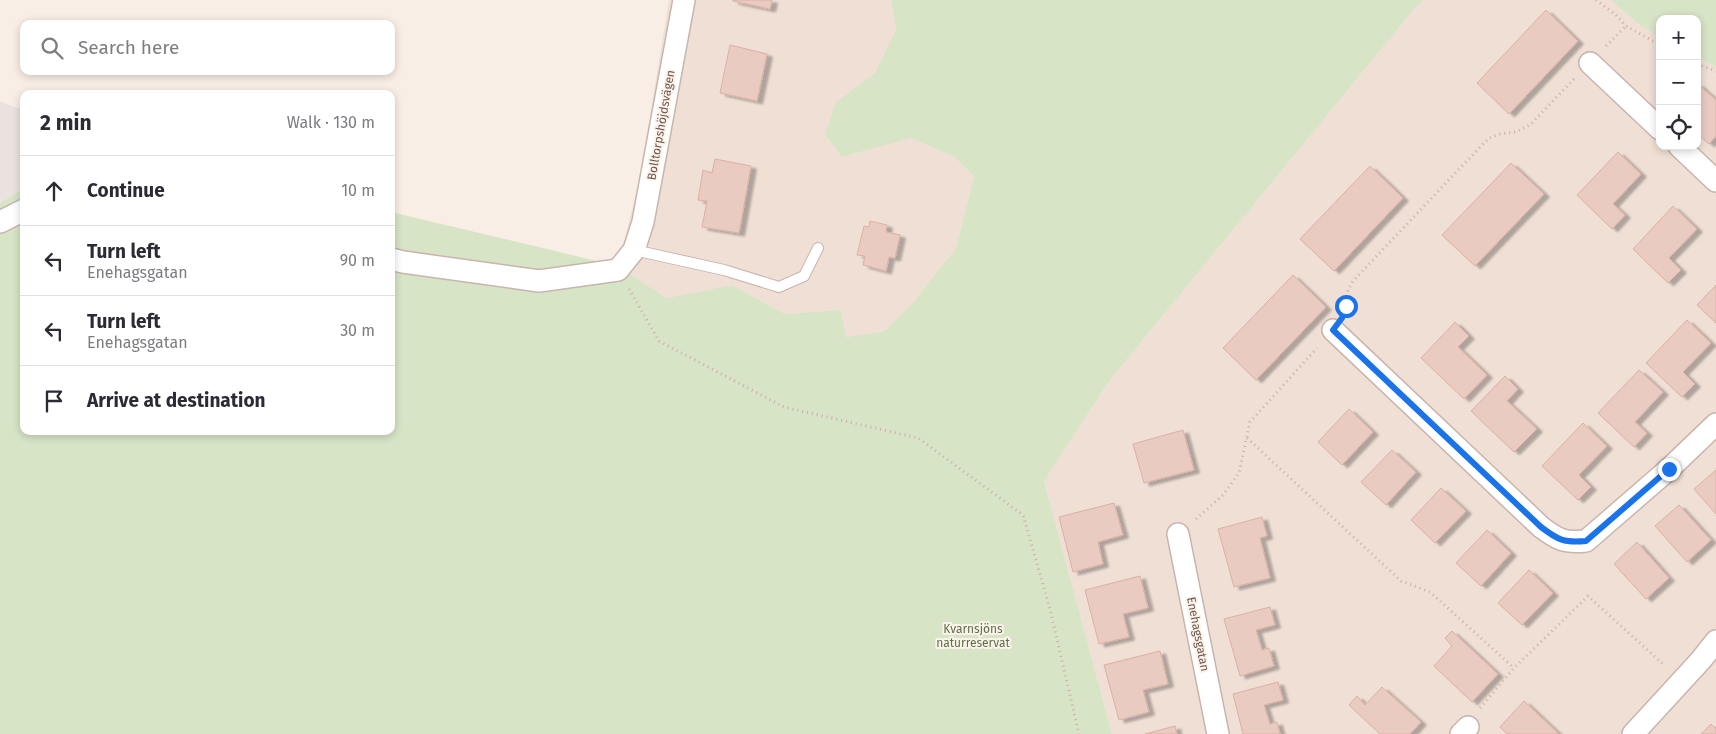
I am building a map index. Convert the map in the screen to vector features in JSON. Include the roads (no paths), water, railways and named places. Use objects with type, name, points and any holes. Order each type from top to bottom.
[{"type":"street","name":"Bolltorpshöjdsvägen","points":[[395,260],[432,267],[539,281],[618,270],[634,250],[643,222],[684,0]]},
{"type":"street","points":[[1590,63],[1656,125]]},
{"type":"street","points":[[1682,150],[1716,182]]},
{"type":"street","points":[[0,222],[20,212]]},
{"type":"street","points":[[1333,330],[1541,527],[1557,539],[1570,542],[1586,541],[1669,469],[1716,424]]},
{"type":"street","name":"Enehagsgatan","points":[[1178,534],[1218,734]]},
{"type":"street","points":[[1633,734],[1681,680],[1709,667],[1716,641]]},
{"type":"lane","points":[[634,250],[724,270],[779,287],[804,276],[818,248]]},
{"type":"park label","name":"Kvarnsjöns naturreservat","points":[[973,636]]}]
